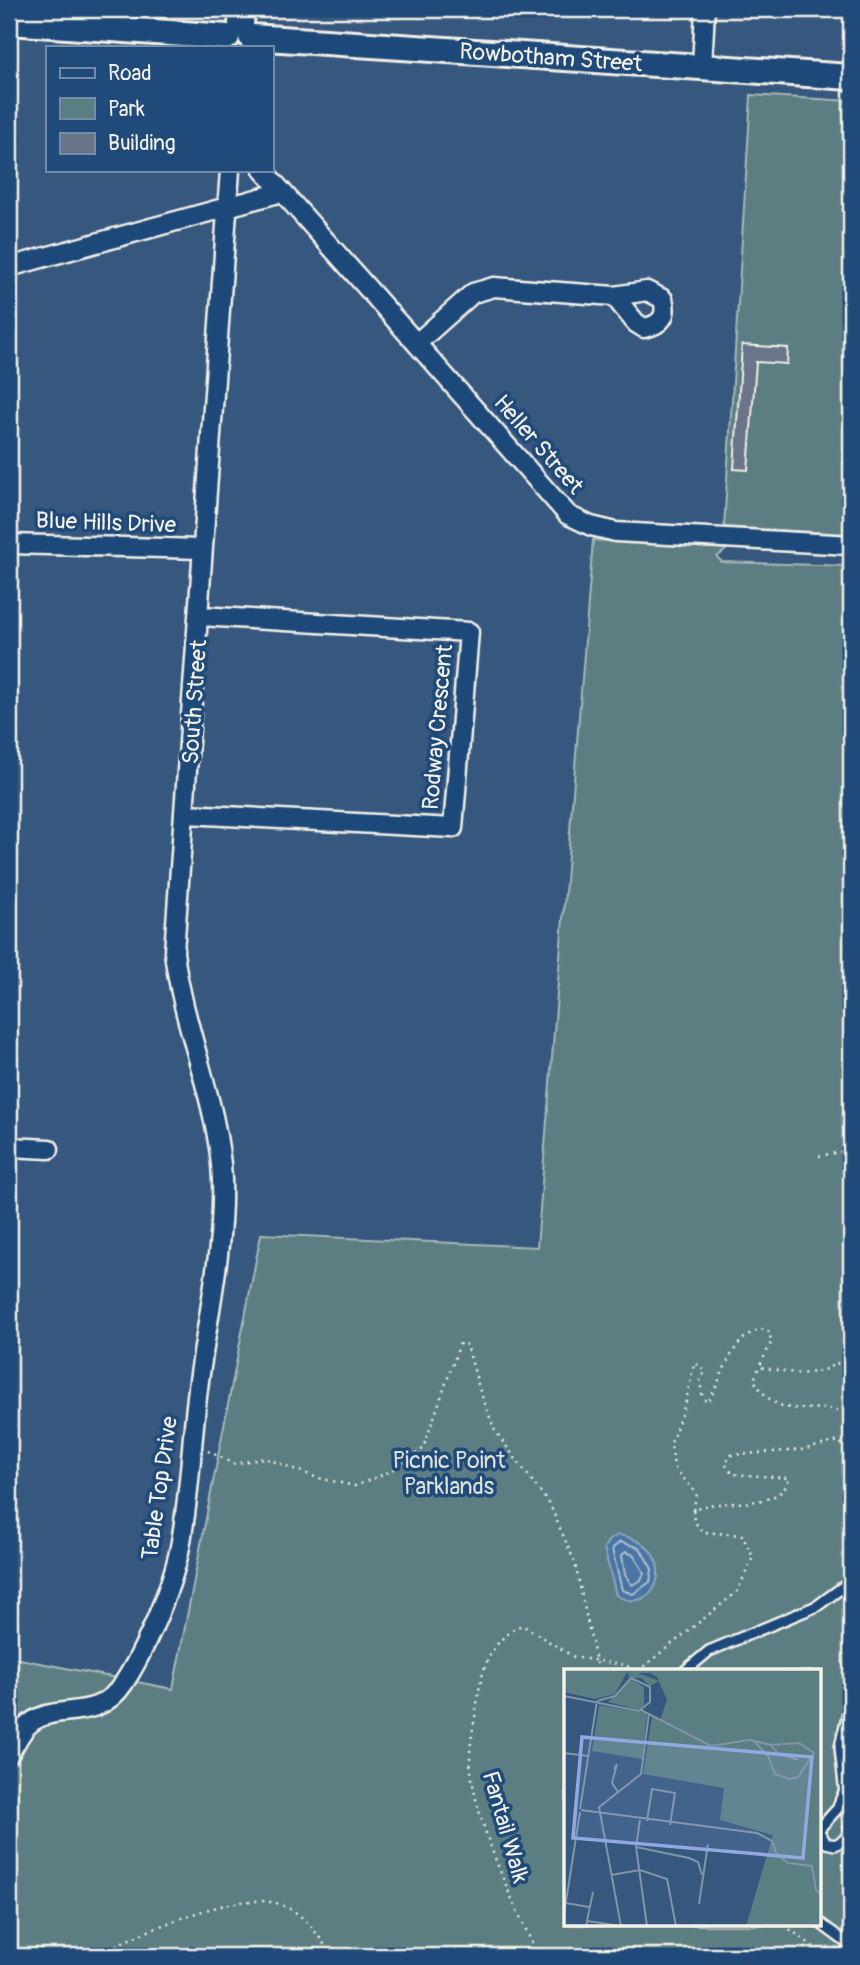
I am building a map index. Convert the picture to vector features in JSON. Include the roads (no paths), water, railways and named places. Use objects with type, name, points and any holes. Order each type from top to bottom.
[{"type":"street","points":[[702,67],[705,9]]},
{"type":"street","name":"Rowbotham Street","points":[[9,22],[240,34],[851,77]]},
{"type":"street","name":"South Street","points":[[220,1231],[222,1178],[216,1137],[179,988],[174,952],[186,814],[230,172]]},
{"type":"street","name":"Heller Street","points":[[265,172],[418,342],[568,515],[591,526],[616,532],[851,545]]},
{"type":"street","points":[[9,267],[282,192]]},
{"type":"street","points":[[418,342],[473,293],[494,287],[614,296]]},
{"type":"street","name":"Blue Hills Drive","points":[[9,544],[202,550]]},
{"type":"street","name":"Rodway Crescent","points":[[186,814],[453,828],[469,632],[200,616]]},
{"type":"street","points":[[9,1146],[49,1149]]},
{"type":"street","name":"Table Top Drive","points":[[9,1754],[26,1727],[39,1719],[109,1702],[134,1666],[178,1555],[190,1441],[220,1231]]},
{"type":"lane","points":[[687,1669],[709,1651],[817,1606],[851,1581]]},
{"type":"lane","points":[[822,1835],[831,1844],[847,1837],[849,1829],[840,1747],[851,1699]]},
{"type":"lane","points":[[822,1826],[837,1809],[844,1792]]},
{"type":"lane","points":[[822,1924],[851,1946]]},
{"type":"water","points":[[618,1535],[638,1542],[651,1552],[657,1565],[658,1578],[653,1590],[644,1598],[631,1600],[616,1595],[604,1548],[609,1540]]},
{"type":"park label","name":"Picnic Point Parklands","points":[[449,1473]]}]
